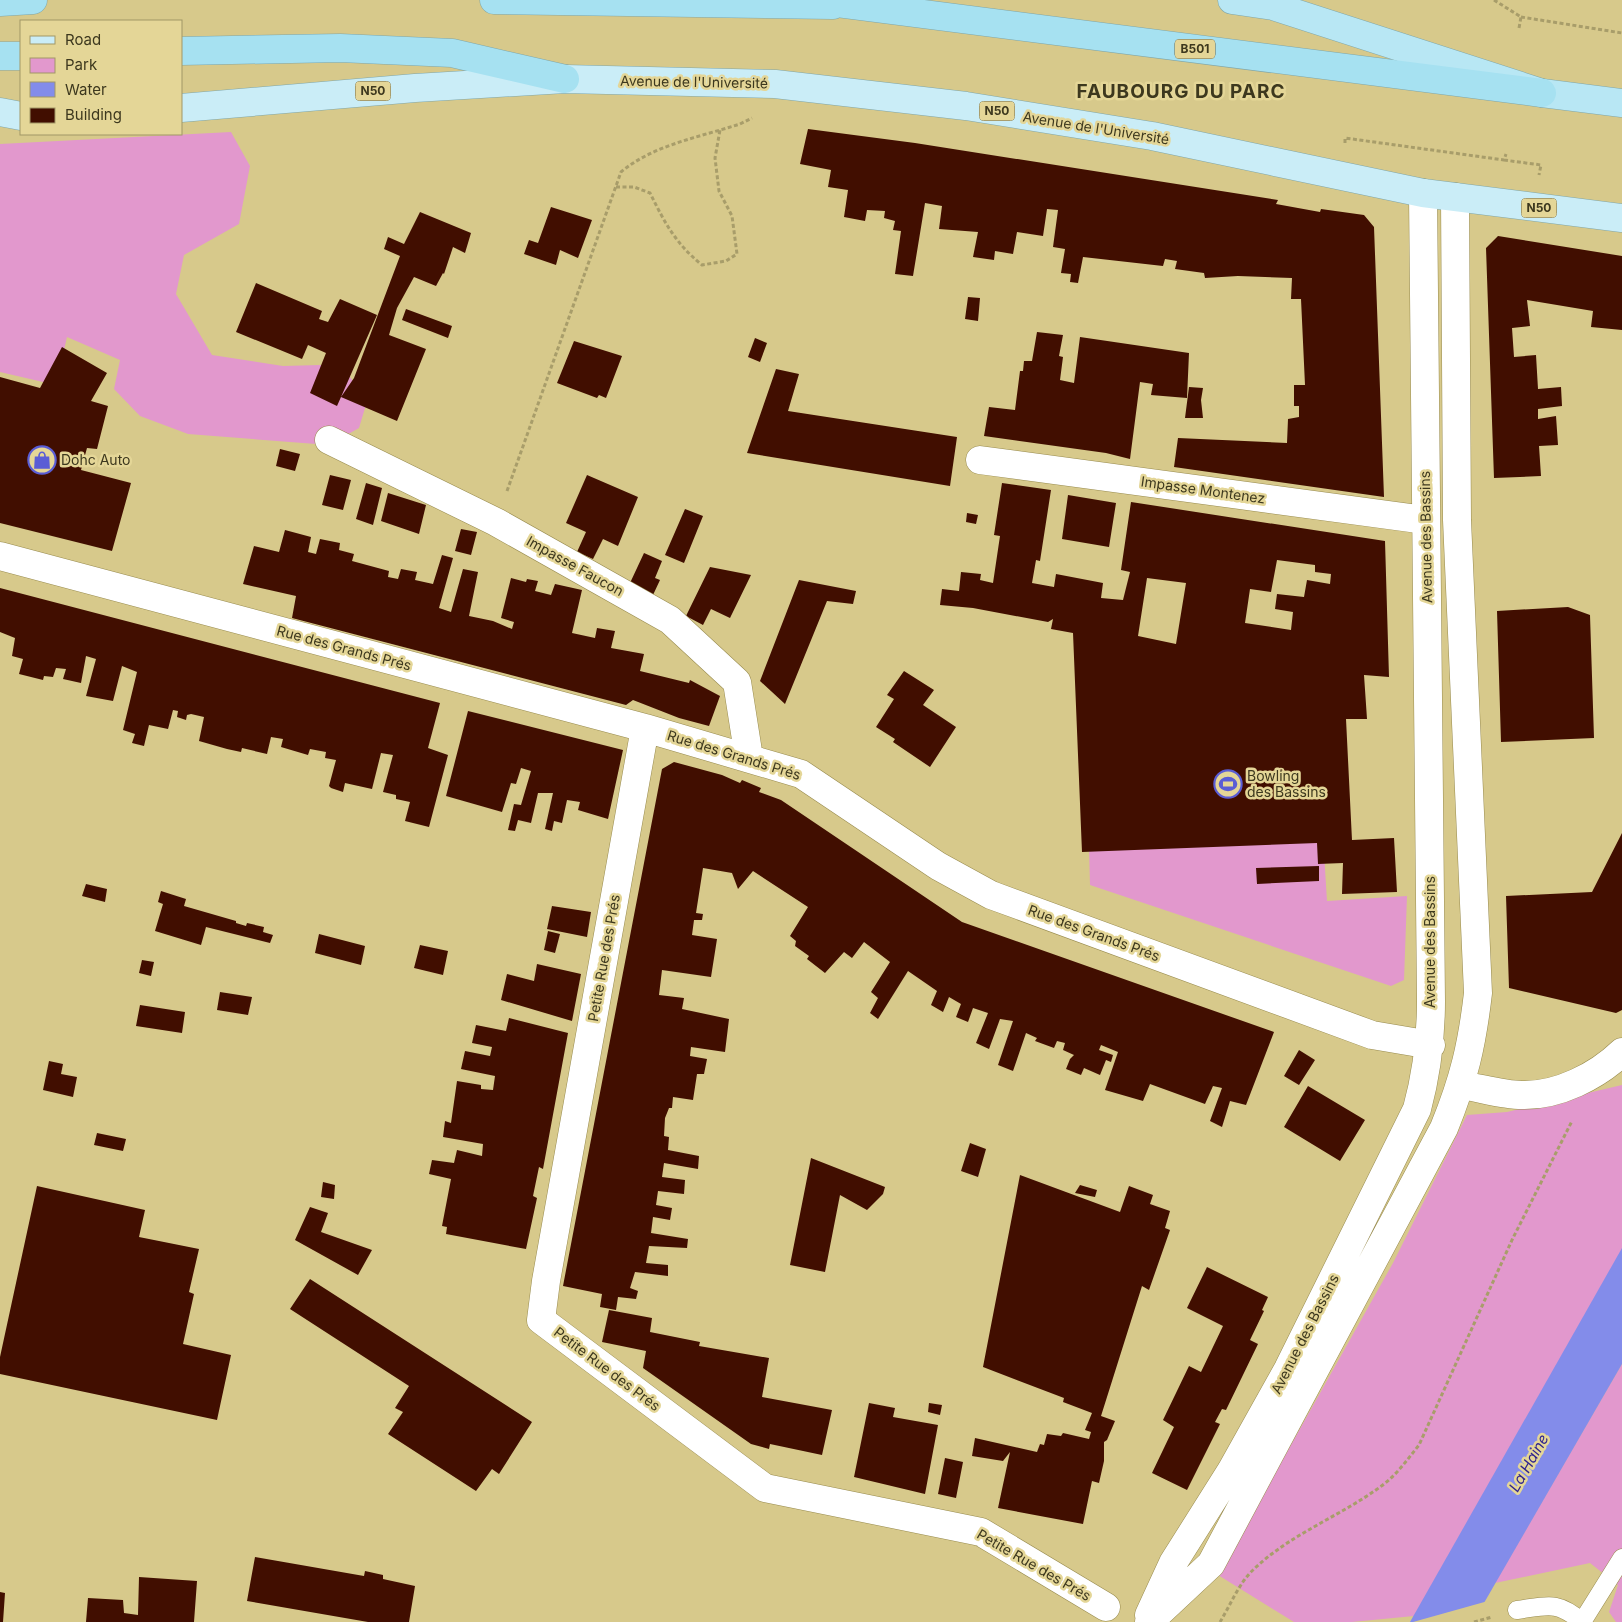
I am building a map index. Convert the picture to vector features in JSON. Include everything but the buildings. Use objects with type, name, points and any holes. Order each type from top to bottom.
[{"type":"highway","points":[[0,2],[33,0]]},
{"type":"highway","name":"B501","points":[[494,0],[849,6]]},
{"type":"highway","name":"B501","points":[[814,0],[849,6],[1542,93]]},
{"type":"highway","points":[[1232,0],[1273,6],[1542,93],[1622,103]]},
{"type":"highway","points":[[182,52],[340,48],[452,53],[565,78]]},
{"type":"highway","points":[[0,56],[20,56]]},
{"type":"main road","name":"Avenue de l'Université","points":[[565,78],[775,84],[966,106],[1152,136],[1423,193],[1622,218]]},
{"type":"main road","name":"N50","points":[[182,108],[415,88],[565,78]]},
{"type":"main road","points":[[0,112],[20,116]]},
{"type":"street","name":"Avenue des Bassins","points":[[1147,1622],[1173,1563],[1246,1445],[1288,1369],[1417,1109],[1426,1076],[1431,1046],[1423,193]]},
{"type":"street","points":[[1147,1622],[1211,1564],[1444,1128],[1462,1085],[1473,1038],[1478,993],[1458,520],[1455,198]]},
{"type":"street","name":"Impasse Faucon","points":[[329,440],[496,522],[670,620],[737,682],[749,758]]},
{"type":"street","name":"Impasse Montenez","points":[[980,460],[1426,520]]},
{"type":"street","name":"Rue des Grands Prés","points":[[0,556],[645,728],[801,774],[938,866],[991,895],[1372,1035],[1431,1046]]},
{"type":"street","name":"Petite Rue des Prés","points":[[645,728],[546,1281],[541,1320],[765,1488],[981,1532],[1106,1607]]},
{"type":"street","points":[[1462,1085],[1522,1095],[1554,1090],[1594,1076],[1622,1052]]},
{"type":"lane","points":[[1517,1610],[1547,1606],[1566,1609],[1582,1622],[1622,1558]]},
{"type":"path","points":[[1494,0],[1521,17],[1622,33]]},
{"type":"path","points":[[1519,28],[1521,17]]},
{"type":"path","points":[[496,522],[621,172],[636,160],[653,152],[740,124],[760,113],[775,84]]},
{"type":"path","points":[[616,187],[634,187],[650,194],[670,232],[685,251],[702,265],[726,261],[737,254],[732,216],[719,192],[715,158],[720,130]]},
{"type":"path","points":[[1341,175],[1345,138],[1541,165]]},
{"type":"path","points":[[1504,160],[1506,154]]},
{"type":"path","points":[[1220,1622],[1250,1572],[1269,1555],[1292,1539],[1381,1487],[1402,1467],[1419,1445],[1512,1240],[1594,1076]]},
{"type":"green space","points":[[231,132],[250,166],[239,224],[184,255],[176,294],[212,355],[283,366],[320,365],[348,375],[368,398],[359,428],[329,445],[188,434],[140,416],[114,389],[120,360],[67,337],[56,385],[0,372],[0,144]]},
{"type":"green space","points":[[1323,837],[1327,901],[1407,896],[1404,980],[1391,986],[1090,885],[1089,847]]},
{"type":"green space","points":[[1622,1085],[1622,1255],[1414,1616],[1352,1622],[1294,1622],[1218,1575],[1393,1263],[1467,1115],[1507,1112]]},
{"type":"green space","points":[[1622,1364],[1622,1622],[1616,1622],[1609,1612],[1618,1585],[1590,1563],[1495,1583]]},
{"type":"water","name":"La Haine","points":[[1622,1248],[1622,1364],[1473,1622],[1410,1622]]},
{"type":"pier","points":[[1488,1601],[1476,1622],[1413,1622]]},
{"type":"place","name":"Dohc Auto","points":[[42,460]]},
{"type":"place","name":"Bowling des Bassins","points":[[1228,784]]},
{"type":"district","name":"FAUBOURG DU PARC","points":[[1181,91]]}]
